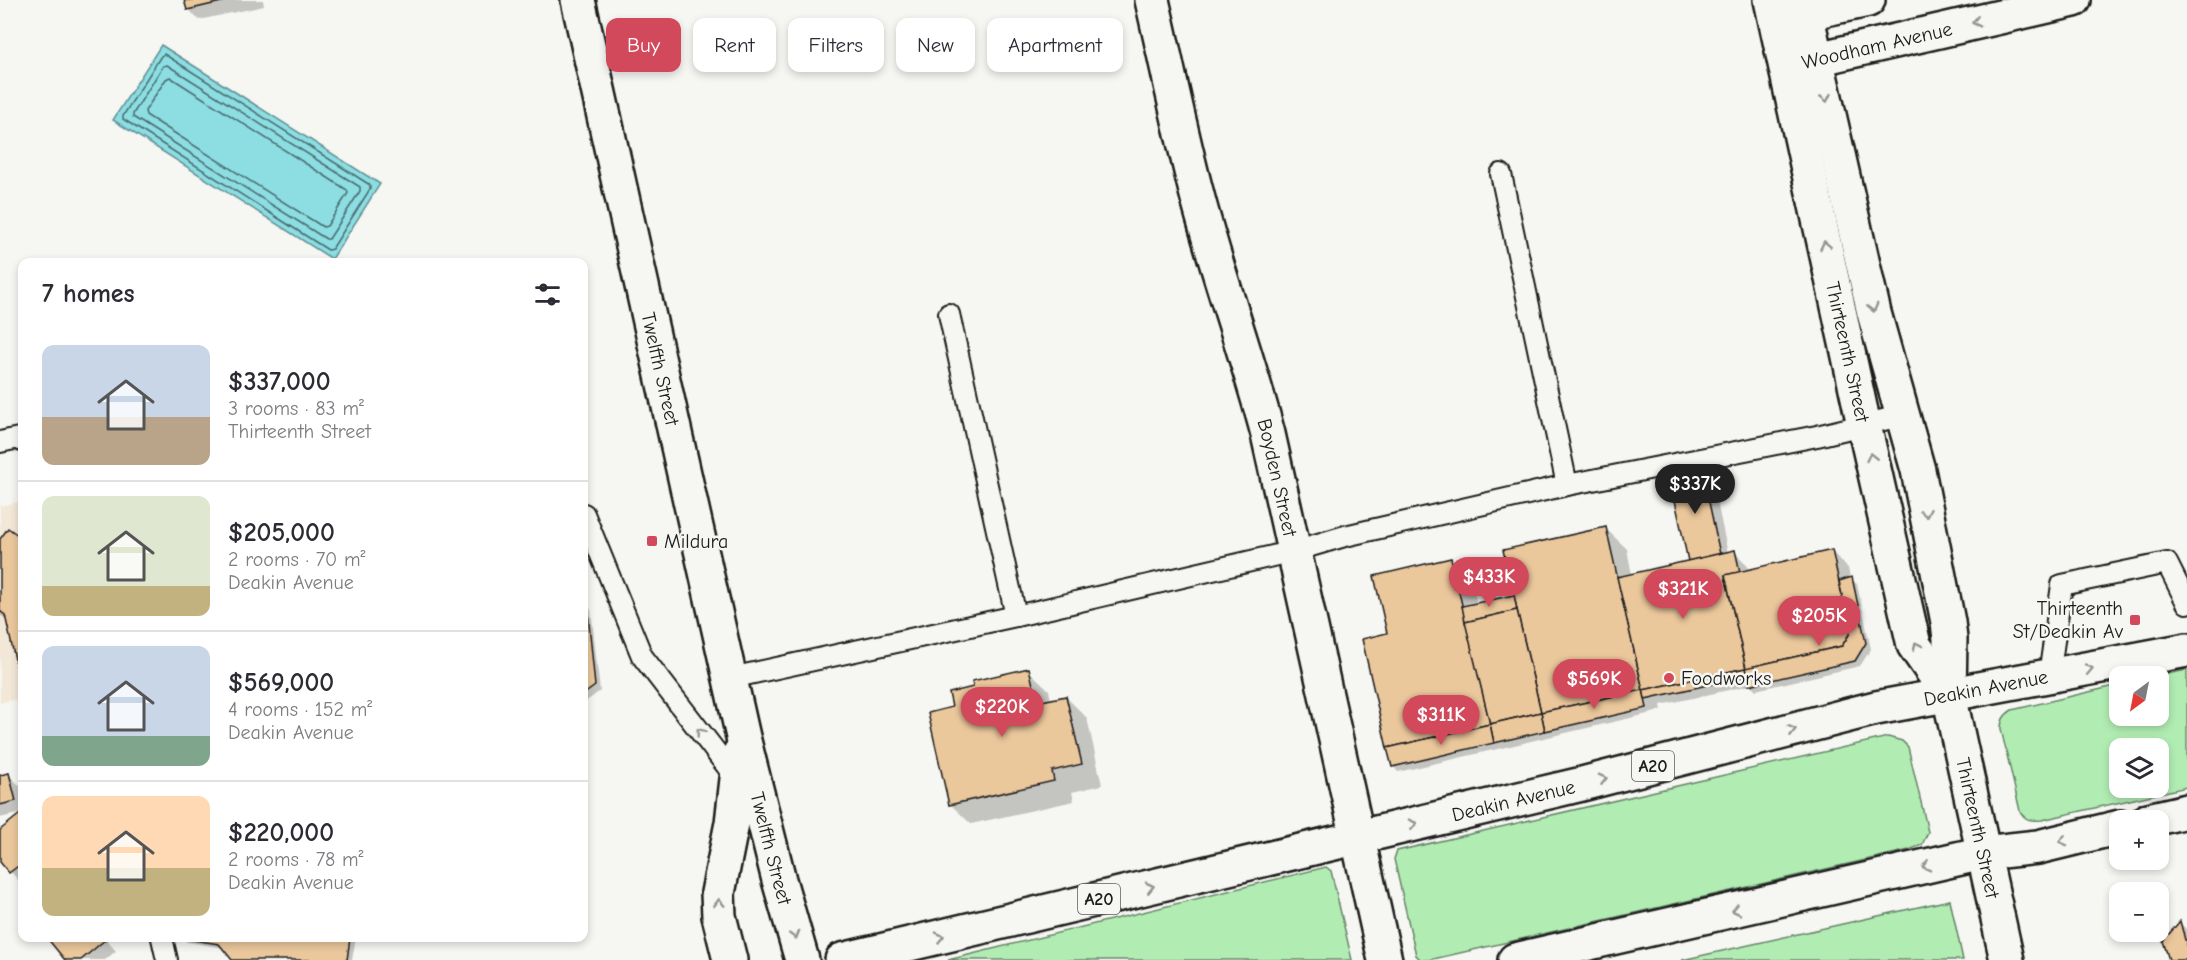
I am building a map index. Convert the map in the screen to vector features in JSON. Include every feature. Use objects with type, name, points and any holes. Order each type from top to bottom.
[{"type":"main road","name":"Twelfth Street","points":[[578,0],[743,736],[802,960]]},
{"type":"main road","name":"Boyden Street","points":[[1152,0],[1197,194],[1251,369],[1268,435],[1385,960]]},
{"type":"main road","points":[[1789,8],[1868,0]]},
{"type":"main road","name":"Woodham Avenue","points":[[1802,63],[2074,0]]},
{"type":"main road","name":"Thirteenth Street","points":[[1789,8],[1802,63],[1904,415],[1918,471],[1948,622],[1949,694],[2007,960]]},
{"type":"main road","name":"Thirteenth Street","points":[[1802,63],[1864,425],[1914,645],[1949,694]]},
{"type":"main road","name":"Deakin Avenue","points":[[842,960],[1578,785],[1876,708],[2187,650]]},
{"type":"main road","name":"Twelfth Street","points":[[730,960],[719,916],[718,893],[732,824],[743,736]]},
{"type":"main road","points":[[2169,815],[2187,811]]},
{"type":"main road","points":[[1515,960],[1983,853],[2038,847],[2109,830]]},
{"type":"lane","points":[[1501,174],[1567,485]]},
{"type":"lane","points":[[949,314],[1016,616]]},
{"type":"lane","points":[[731,678],[1016,616],[1567,485],[1904,415]]},
{"type":"lane","points":[[0,442],[18,438]]},
{"type":"lane","points":[[588,524],[642,656],[736,778]]},
{"type":"lane","points":[[2049,676],[2062,585],[2167,562],[2187,603]]},
{"type":"lane","points":[[163,942],[167,960]]},
{"type":"shaded area","points":[[18,502],[18,699],[0,703],[0,506]]},
{"type":"green space","points":[[2187,670],[2187,787],[2169,791],[2169,738],[2109,738],[2109,798],[2139,798],[2042,820],[2027,819],[2020,811],[2001,729],[2002,720],[2012,710],[2109,687],[2109,726],[2169,726],[2169,674]]},
{"type":"green space","points":[[1888,737],[1902,741],[1908,747],[1928,832],[1922,845],[1909,850],[1429,960],[1421,960],[1416,955],[1394,859],[1397,851]]},
{"type":"green space","points":[[1326,867],[1331,871],[1352,960],[948,960]]},
{"type":"green space","points":[[1950,900],[1963,960],[1682,960]]},
{"type":"water","points":[[161,45],[380,184],[333,258],[330,258],[113,120]]},
{"type":"building","points":[[184,0],[230,0],[187,10]]},
{"type":"building","points":[[1702,469],[1720,554],[1688,561],[1670,477]]},
{"type":"building","points":[[1606,527],[1643,690],[1541,712],[1503,550]]},
{"type":"building","points":[[8,528],[18,535],[18,673],[5,615],[0,611],[0,539]]},
{"type":"building","points":[[1735,550],[1740,572],[1725,575],[1746,668],[1643,690],[1617,577]]},
{"type":"building","points":[[1832,550],[1850,633],[1842,646],[1746,668],[1725,575]]},
{"type":"building","points":[[1451,558],[1490,724],[1387,748],[1362,639],[1387,633],[1374,576]]},
{"type":"building","points":[[1852,577],[1866,643],[1855,661],[1749,685],[1746,668],[1842,646],[1850,633],[1839,581]]},
{"type":"building","points":[[1514,595],[1517,610],[1465,622],[1462,606]]},
{"type":"building","points":[[1517,610],[1541,712],[1490,724],[1465,622]]},
{"type":"building","points":[[588,613],[595,686],[588,691]]},
{"type":"building","points":[[1029,668],[1037,702],[1066,696],[1082,764],[1052,771],[1054,781],[949,805],[928,713],[952,707],[949,693],[973,687],[972,681]]},
{"type":"building","points":[[1746,668],[1748,676],[1645,699],[1643,690]]},
{"type":"building","points":[[1643,690],[1647,708],[1545,731],[1541,712]]},
{"type":"building","points":[[1541,712],[1545,731],[1494,743],[1490,724]]},
{"type":"building","points":[[1490,724],[1494,743],[1392,767],[1387,748]]},
{"type":"building","points":[[9,773],[16,801],[0,805],[0,775]]},
{"type":"building","points":[[18,816],[18,866],[9,873],[0,862],[0,830]]},
{"type":"building","points":[[2180,921],[2185,940],[2187,940],[2187,960],[2169,960],[2163,942],[2169,942],[2169,934]]},
{"type":"building","points":[[50,942],[102,942],[81,960],[65,960]]},
{"type":"building","points":[[206,942],[349,942],[347,960],[232,960],[219,944]]},
{"type":"place","name":"Mildura","points":[[652,541]]},
{"type":"place","name":"Thirteenth St/Deakin Av","points":[[2135,620]]},
{"type":"place","name":"Foodworks","points":[[1669,678]]}]
